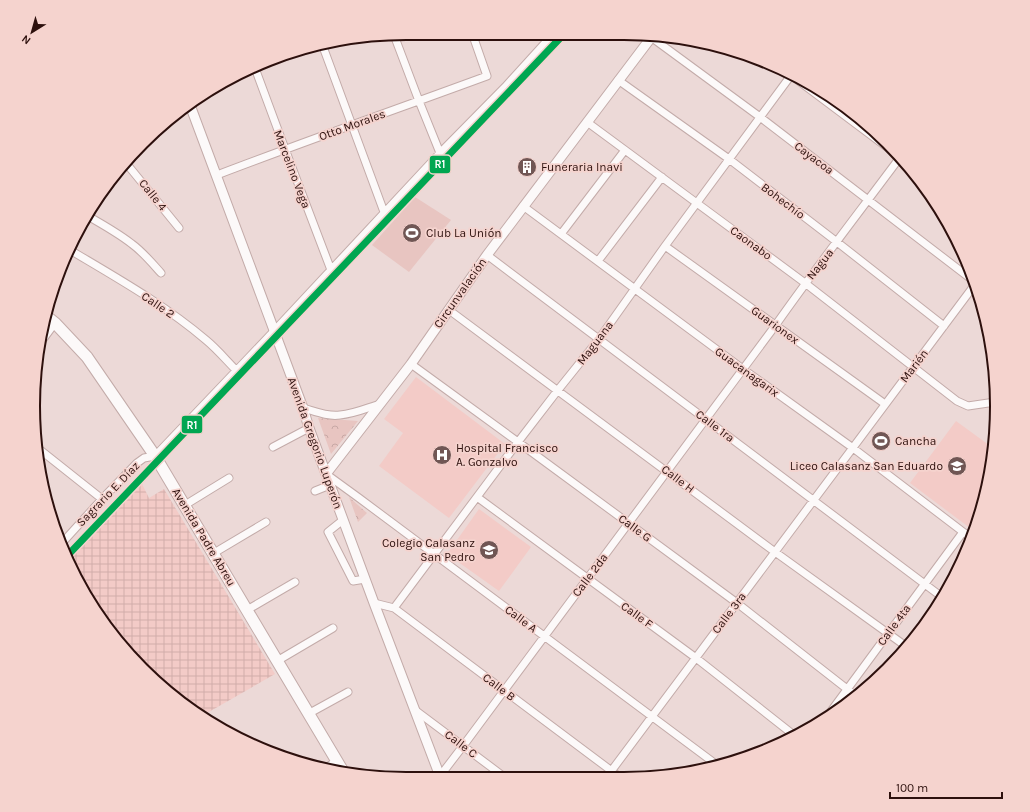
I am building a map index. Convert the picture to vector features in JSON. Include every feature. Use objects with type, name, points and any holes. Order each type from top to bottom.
[{"type":"main road","name":"Circunvalación","points":[[326,474],[410,364],[523,206],[648,41]]},
{"type":"main road","name":"Avenida Gregorio Luperón","points":[[192,110],[217,175],[437,772]]},
{"type":"main road","name":"Avenida Padre Abreu","points":[[50,319],[87,357],[154,456],[214,553],[340,766]]},
{"type":"street","points":[[396,40],[440,153]]},
{"type":"street","name":"Otto Morales","points":[[217,175],[284,149],[352,126],[487,76],[474,40]]},
{"type":"street","name":"Sagrario E. Díaz","points":[[65,539],[137,463],[144,458],[154,456],[274,331],[440,153],[506,87],[548,40]]},
{"type":"street","name":"Cayacoa","points":[[660,42],[966,275]]},
{"type":"street","points":[[324,49],[384,212]]},
{"type":"street","name":"Marcelino Vega","points":[[257,72],[284,149],[331,270]]},
{"type":"street","name":"Maguana","points":[[394,608],[518,442],[599,339],[787,78]]},
{"type":"street","name":"Bohechío","points":[[618,80],[729,159],[944,326]]},
{"type":"street","points":[[828,103],[860,127]]},
{"type":"street","name":"Caonabo","points":[[587,122],[805,283],[957,401],[968,406],[990,403]]},
{"type":"street","points":[[561,234],[625,150]]},
{"type":"street","name":"Nagua","points":[[743,370],[805,283],[896,162]]},
{"type":"street","name":"Calle 4","points":[[129,167],[179,228]]},
{"type":"street","points":[[598,261],[662,177]]},
{"type":"street","name":"Guacanagarix","points":[[523,206],[743,370],[853,448],[967,535]]},
{"type":"street","points":[[92,218],[132,244],[145,255],[161,273]]},
{"type":"street","name":"Guarionex","points":[[665,246],[885,404]]},
{"type":"street","name":"Calle 2","points":[[74,252],[167,310],[207,340],[236,370]]},
{"type":"street","name":"Calle 1ra","points":[[487,255],[938,594]]},
{"type":"street","name":"Marién","points":[[853,448],[971,289]]},
{"type":"street","name":"Calle H","points":[[449,310],[776,552],[902,643]]},
{"type":"street","points":[[47,333],[55,323]]},
{"type":"street","name":"Calle G","points":[[410,364],[737,603],[851,692]]},
{"type":"street","name":"Calle 2da","points":[[444,772],[743,370]]},
{"type":"street","points":[[302,408],[339,416],[380,404]]},
{"type":"street","points":[[273,447],[309,428]]},
{"type":"street","name":"Calle 3ra","points":[[612,771],[853,448]]},
{"type":"street","points":[[43,452],[102,499]]},
{"type":"street","name":"Calle A","points":[[326,474],[712,761]]},
{"type":"street","points":[[185,505],[229,478]]},
{"type":"street","points":[[314,491],[330,485]]},
{"type":"street","name":"Calle F","points":[[477,497],[696,658],[790,732]]},
{"type":"street","points":[[343,520],[328,532],[353,581],[365,580]]},
{"type":"street","points":[[214,553],[266,522]]},
{"type":"street","name":"Calle 4ta","points":[[837,703],[963,532]]},
{"type":"street","points":[[247,610],[295,582]]},
{"type":"street","name":"Calle B","points":[[374,603],[394,608],[612,771]]},
{"type":"street","points":[[277,661],[333,628]]},
{"type":"street","points":[[308,714],[348,692]]},
{"type":"street","name":"Calle C","points":[[414,709],[498,772]]},
{"type":"street","points":[[332,764],[337,761]]},
{"type":"shaded area","name":"Hospital Francisco A. Gonzalvo","points":[[416,377],[505,444],[449,518],[379,466],[403,433],[384,419]]},
{"type":"shaded area","name":"Liceo Calasanz San Eduardo","points":[[956,421],[988,444],[978,501],[970,528],[910,483]]},
{"type":"shaded area","points":[[140,480],[149,498],[164,489],[275,674],[207,713],[165,681],[147,665],[131,647],[116,629],[89,589],[71,553]]},
{"type":"shaded area","name":"Colegio Calasanz San Pedro","points":[[479,509],[531,547],[499,591],[447,554]]},
{"type":"green space","name":"Club La Unión","points":[[415,197],[451,220],[409,272],[372,245]]},
{"type":"green space","points":[[318,418],[358,421],[331,454]]},
{"type":"green space","points":[[349,497],[367,513],[358,522]]},
{"type":"transit line","name":"R1","points":[[71,552],[558,40]]},
{"type":"place","name":"Funeraria Inavi","points":[[527,167]]},
{"type":"place","name":"Club La Unión","points":[[412,233]]},
{"type":"place","name":"Cancha","points":[[881,441]]},
{"type":"place","name":"Hospital Francisco A. Gonzalvo","points":[[442,455]]},
{"type":"place","name":"Liceo Calasanz San Eduardo","points":[[957,466]]},
{"type":"place","name":"Colegio Calasanz San Pedro","points":[[489,550]]}]
